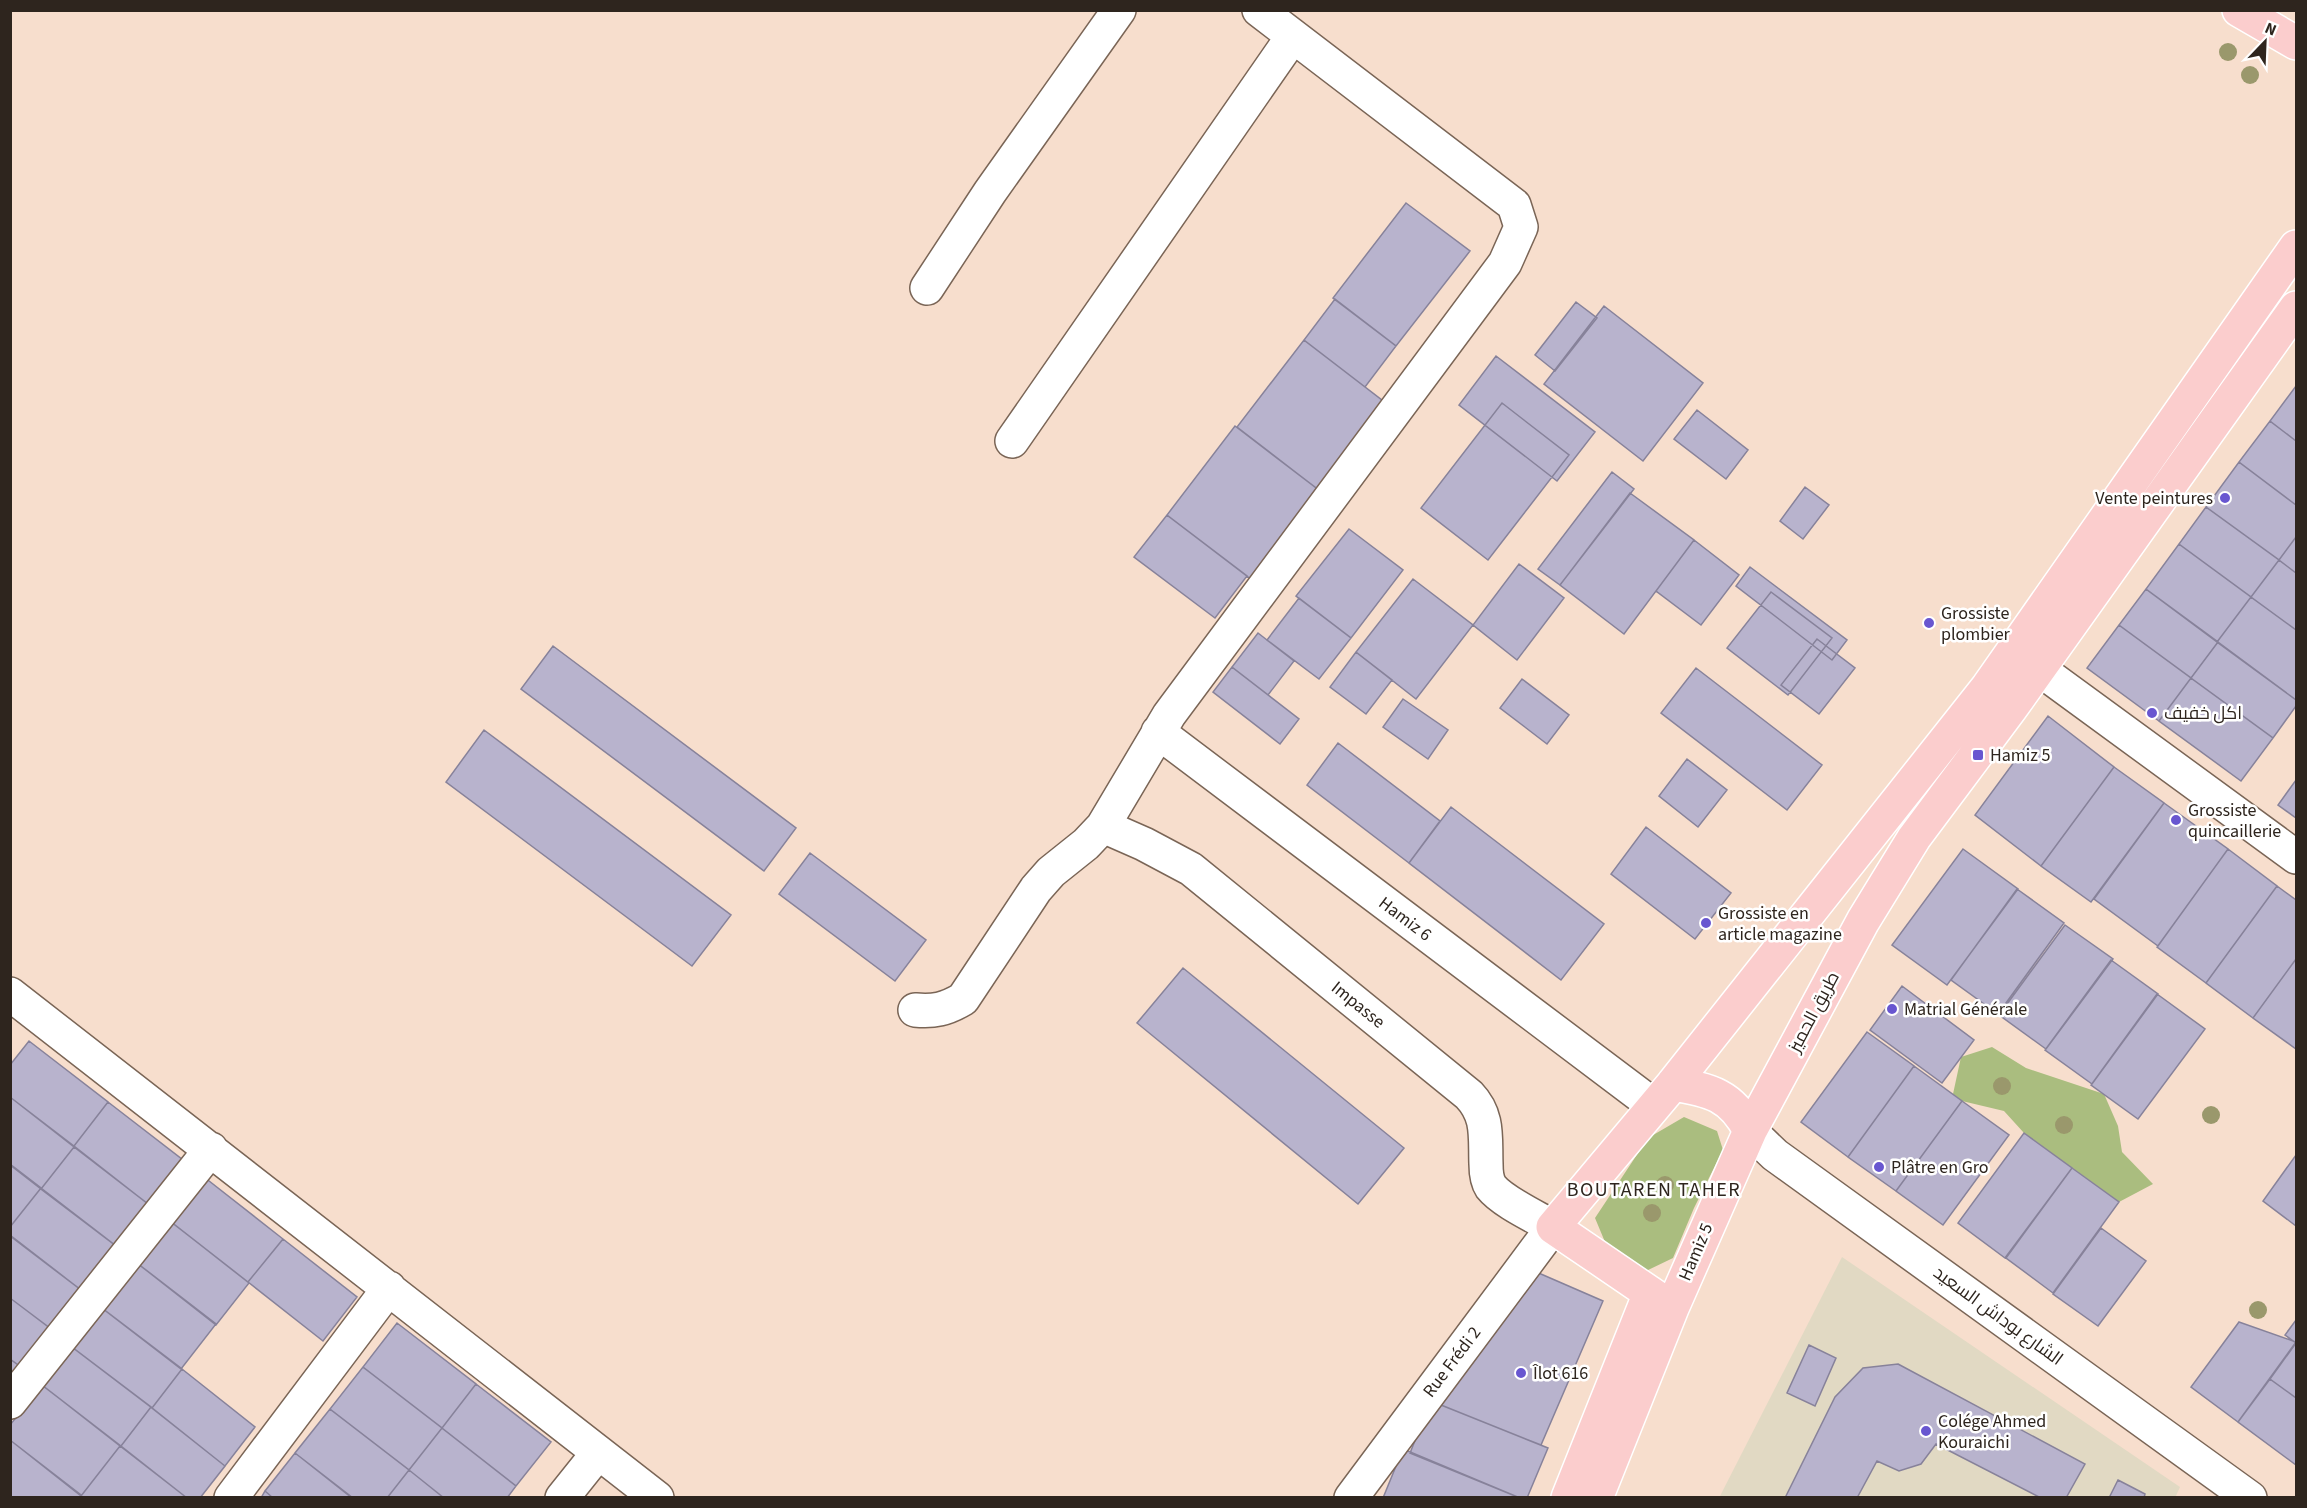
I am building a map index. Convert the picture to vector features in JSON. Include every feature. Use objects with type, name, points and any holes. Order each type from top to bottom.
[{"type":"main road","points":[[2239,10],[2296,43]]},
{"type":"main road","points":[[1661,1300],[1553,1227],[1663,1095],[1987,688],[2296,247]]},
{"type":"main road","name":"طريق الحميز","points":[[1750,1131],[1863,921],[1914,838],[2039,669],[2296,308]]},
{"type":"main road","points":[[1663,1095],[1706,1090],[1723,1097],[1742,1115],[1750,1131]]},
{"type":"main road","name":"Hamiz 5","points":[[1661,1300],[1750,1131]]},
{"type":"main road","points":[[1568,1497],[1661,1300]]},
{"type":"main road","points":[[1596,1497],[1661,1300]]},
{"type":"street","points":[[927,288],[990,192],[1119,10]]},
{"type":"street","points":[[915,1010],[932,1012],[948,1008],[963,999],[1036,889],[1051,872],[1086,844],[1103,826],[1158,732],[1505,263],[1521,227],[1514,205],[1259,10]]},
{"type":"street","points":[[1012,441],[1293,36]]},
{"type":"street","points":[[2039,669],[2296,857]]},
{"type":"street","name":"Hamiz 6","points":[[1158,732],[1663,1095]]},
{"type":"street","name":"Impasse","points":[[1103,826],[1144,843],[1191,869],[1469,1095],[1479,1107],[1485,1124],[1486,1173],[1490,1185],[1501,1195],[1553,1227]]},
{"type":"street","points":[[16,1010],[210,1149],[657,1497]]},
{"type":"street","name":"الشارع بوداش السعيد","points":[[1750,1131],[1775,1155],[2250,1497]]},
{"type":"street","points":[[10,1402],[210,1149]]},
{"type":"street","name":"Rue Frédi 2","points":[[1351,1497],[1553,1227]]},
{"type":"street","points":[[231,1497],[389,1288]]},
{"type":"street","points":[[562,1497],[598,1453]]},
{"type":"shaded area","name":"Colége Ahmed Kouraichi","points":[[1842,1257],[2180,1487],[2175,1498],[1719,1498]]},
{"type":"green space","points":[[1992,1047],[2026,1068],[2104,1094],[2118,1126],[2122,1152],[2153,1184],[2119,1202],[2024,1133],[2004,1111],[1962,1101],[1953,1094],[1961,1057]]},
{"type":"green space","points":[[1684,1117],[1717,1131],[1723,1150],[1694,1208],[1673,1258],[1646,1271],[1605,1242],[1595,1218],[1648,1138]]},
{"type":"building","points":[[1406,203],[1470,251],[1396,346],[1333,298]]},
{"type":"building","points":[[1335,299],[1396,346],[1365,387],[1304,340]]},
{"type":"building","points":[[1576,302],[1597,318],[1555,371],[1535,355]]},
{"type":"building","points":[[1604,306],[1703,383],[1643,461],[1544,384]]},
{"type":"building","points":[[1304,340],[1387,404],[1320,491],[1237,427]]},
{"type":"building","points":[[1496,356],[1595,432],[1557,481],[1459,405]]},
{"type":"building","points":[[2296,386],[2296,441],[2270,421]]},
{"type":"building","points":[[1502,403],[1569,455],[1488,560],[1421,508]]},
{"type":"building","points":[[1697,410],[1748,450],[1726,479],[1674,439]]},
{"type":"building","points":[[2270,421],[2296,441],[2296,505],[2239,462]]},
{"type":"building","points":[[1235,426],[1320,491],[1252,580],[1167,515]]},
{"type":"building","points":[[2239,462],[2296,505],[2296,537],[2279,560],[2206,507]]},
{"type":"building","points":[[1612,472],[1634,489],[1560,585],[1538,569]]},
{"type":"building","points":[[1805,487],[1829,505],[1803,539],[1780,521]]},
{"type":"building","points":[[1630,493],[1694,540],[1624,634],[1560,585]]},
{"type":"building","points":[[2206,507],[2279,560],[2251,597],[2179,544]]},
{"type":"building","points":[[1167,515],[1247,576],[1215,618],[1134,557]]},
{"type":"building","points":[[1349,529],[1403,570],[1351,638],[1296,596]]},
{"type":"building","points":[[2296,537],[2296,573],[2279,560]]},
{"type":"building","points":[[1694,540],[1739,575],[1701,625],[1656,591]]},
{"type":"building","points":[[2179,544],[2251,597],[2217,642],[2146,589]]},
{"type":"building","points":[[2279,560],[2296,573],[2296,630],[2251,597]]},
{"type":"building","points":[[1519,564],[1564,598],[1517,660],[1473,625]]},
{"type":"building","points":[[1750,567],[1847,640],[1832,660],[1736,586]]},
{"type":"building","points":[[1413,579],[1473,625],[1416,699],[1356,652]]},
{"type":"building","points":[[2146,589],[2218,642],[2191,678],[2119,625]]},
{"type":"building","points":[[1771,592],[1832,638],[1788,695],[1727,648]]},
{"type":"building","points":[[2251,597],[2296,630],[2296,700],[2217,642]]},
{"type":"building","points":[[1299,598],[1351,638],[1319,679],[1267,640]]},
{"type":"building","points":[[2119,625],[2191,678],[2159,721],[2087,668]]},
{"type":"building","points":[[1258,633],[1294,661],[1268,695],[1232,667]]},
{"type":"building","points":[[1817,639],[1855,668],[1819,714],[1781,685]]},
{"type":"building","points":[[2218,642],[2296,700],[2296,706],[2273,738],[2191,678]]},
{"type":"building","points":[[553,646],[796,828],[764,871],[521,689]]},
{"type":"building","points":[[1356,652],[1392,680],[1366,714],[1330,687]]},
{"type":"building","points":[[1232,667],[1299,719],[1280,744],[1213,692]]},
{"type":"building","points":[[1696,668],[1822,765],[1787,810],[1661,713]]},
{"type":"building","points":[[2191,678],[2273,738],[2241,781],[2159,721]]},
{"type":"building","points":[[1522,679],[1569,715],[1547,744],[1500,708]]},
{"type":"building","points":[[1403,699],[1448,730],[1428,759],[1383,727]]},
{"type":"building","points":[[2048,716],[2114,767],[2041,866],[1975,815]]},
{"type":"building","points":[[484,730],[731,915],[692,966],[446,782]]},
{"type":"building","points":[[1338,743],[1440,821],[1409,863],[1307,785]]},
{"type":"building","points":[[1687,759],[1727,790],[1698,827],[1659,796]]},
{"type":"building","points":[[2114,767],[2164,803],[2091,902],[2041,866]]},
{"type":"building","points":[[2296,780],[2296,818],[2278,805]]},
{"type":"building","points":[[2164,803],[2228,849],[2158,946],[2094,899]]},
{"type":"building","points":[[1451,807],[1604,924],[1561,980],[1409,863]]},
{"type":"building","points":[[1646,827],[1731,893],[1695,939],[1611,874]]},
{"type":"building","points":[[1963,849],[2018,889],[1947,985],[1892,945]]},
{"type":"building","points":[[2228,849],[2277,886],[2206,983],[2157,947]]},
{"type":"building","points":[[810,853],[926,940],[895,981],[779,894]]},
{"type":"building","points":[[2277,886],[2296,900],[2296,959],[2253,1018],[2206,983]]},
{"type":"building","points":[[2017,889],[2064,923],[1998,1014],[1951,980]]},
{"type":"building","points":[[2065,925],[2113,959],[2046,1049],[1999,1015]]},
{"type":"building","points":[[2296,959],[2296,1049],[2253,1018]]},
{"type":"building","points":[[2111,960],[2158,994],[2092,1084],[2045,1050]]},
{"type":"building","points":[[1183,968],[1404,1148],[1358,1204],[1137,1023]]},
{"type":"building","points":[[1902,986],[1974,1040],[1942,1083],[1870,1030]]},
{"type":"building","points":[[2157,994],[2205,1029],[2138,1119],[2091,1085]]},
{"type":"building","points":[[1867,1032],[1914,1066],[1848,1157],[1801,1122]]},
{"type":"building","points":[[29,1041],[108,1102],[74,1146],[10,1097],[10,1065]]},
{"type":"building","points":[[1914,1066],[1962,1101],[1896,1191],[1848,1157]]},
{"type":"building","points":[[10,1097],[74,1147],[41,1189],[10,1165]]},
{"type":"building","points":[[1962,1101],[2009,1135],[1943,1225],[1896,1191]]},
{"type":"building","points":[[108,1102],[183,1160],[148,1204],[74,1146]]},
{"type":"building","points":[[2024,1133],[2072,1168],[2005,1258],[1958,1223]]},
{"type":"building","points":[[74,1147],[148,1204],[116,1246],[41,1189]]},
{"type":"building","points":[[2296,1155],[2296,1226],[2263,1201]]},
{"type":"building","points":[[10,1164],[41,1188],[10,1227]]},
{"type":"building","points":[[2072,1168],[2119,1202],[2053,1293],[2006,1258]]},
{"type":"building","points":[[204,1177],[283,1239],[248,1282],[170,1221]]},
{"type":"building","points":[[41,1188],[116,1246],[81,1290],[10,1235],[10,1227]]},
{"type":"building","points":[[170,1221],[249,1283],[216,1325],[137,1263]]},
{"type":"building","points":[[2101,1228],[2146,1261],[2098,1326],[2053,1294]]},
{"type":"building","points":[[10,1236],[81,1290],[51,1329],[10,1298]]},
{"type":"building","points":[[283,1239],[357,1297],[323,1341],[248,1282]]},
{"type":"building","points":[[137,1263],[216,1324],[181,1369],[102,1308]]},
{"type":"building","points":[[1534,1271],[1603,1301],[1541,1445],[1436,1403]]},
{"type":"building","points":[[10,1298],[51,1329],[21,1367],[10,1359]]},
{"type":"building","points":[[102,1308],[182,1369],[152,1408],[72,1347]]},
{"type":"building","points":[[2296,1320],[2296,1343],[2285,1335]]},
{"type":"building","points":[[2239,1322],[2296,1342],[2238,1422],[2191,1387]]},
{"type":"building","points":[[397,1323],[476,1384],[442,1428],[363,1367]]},
{"type":"building","points":[[2296,1343],[2296,1398],[2270,1379]]},
{"type":"building","points":[[1809,1345],[1836,1358],[1815,1406],[1787,1393]]},
{"type":"building","points":[[72,1347],[151,1407],[121,1446],[42,1385]]},
{"type":"building","points":[[10,1359],[21,1367],[10,1380]]},
{"type":"building","points":[[1898,1364],[2085,1464],[2066,1498],[2041,1498],[1936,1444],[1921,1464],[1899,1471],[1877,1461],[1857,1498],[1785,1498],[1835,1397],[1863,1368]]},
{"type":"building","points":[[363,1367],[442,1428],[409,1470],[330,1409]]},
{"type":"building","points":[[182,1369],[255,1427],[225,1466],[152,1408]]},
{"type":"building","points":[[2270,1379],[2296,1398],[2296,1465],[2238,1422]]},
{"type":"building","points":[[476,1384],[551,1442],[516,1486],[442,1428]]},
{"type":"building","points":[[42,1385],[120,1446],[81,1496],[10,1440],[10,1425]]},
{"type":"building","points":[[1431,1401],[1548,1448],[1527,1498],[1520,1498],[1410,1453]]},
{"type":"building","points":[[151,1407],[225,1466],[200,1498],[187,1498],[121,1446]]},
{"type":"building","points":[[330,1409],[409,1470],[387,1498],[352,1498],[295,1453]]},
{"type":"building","points":[[442,1428],[516,1486],[507,1498],[444,1498],[409,1470]]},
{"type":"building","points":[[10,1440],[81,1495],[79,1498],[10,1498]]},
{"type":"building","points":[[120,1446],[187,1498],[84,1498],[81,1496]]},
{"type":"building","points":[[1403,1449],[1520,1498],[1383,1498]]},
{"type":"building","points":[[295,1453],[353,1498],[273,1498],[265,1491]]},
{"type":"building","points":[[409,1470],[444,1498],[387,1498]]},
{"type":"building","points":[[2118,1480],[2145,1494],[2144,1498],[2109,1498]]},
{"type":"building","points":[[265,1491],[273,1498],[261,1498]]},
{"type":"place","name":"Vente peintures","points":[[2225,498]]},
{"type":"place","name":"Grossiste plombier","points":[[1929,623]]},
{"type":"place","name":"اكل خفيف","points":[[2152,713]]},
{"type":"place","name":"Hamiz 5","points":[[1978,755]]},
{"type":"place","name":"Grossiste quincaillerie","points":[[2176,820]]},
{"type":"place","name":"Grossiste en article magazine","points":[[1706,923]]},
{"type":"place","name":"Matrial Générale","points":[[1892,1009]]},
{"type":"place","name":"Plâtre en Gro","points":[[1879,1167]]},
{"type":"place","name":"Îlot 616","points":[[1521,1373]]},
{"type":"place","name":"Colége Ahmed Kouraichi","points":[[1926,1431]]},
{"type":"district","name":"BOUTAREN TAHER","points":[[1654,1190]]}]
